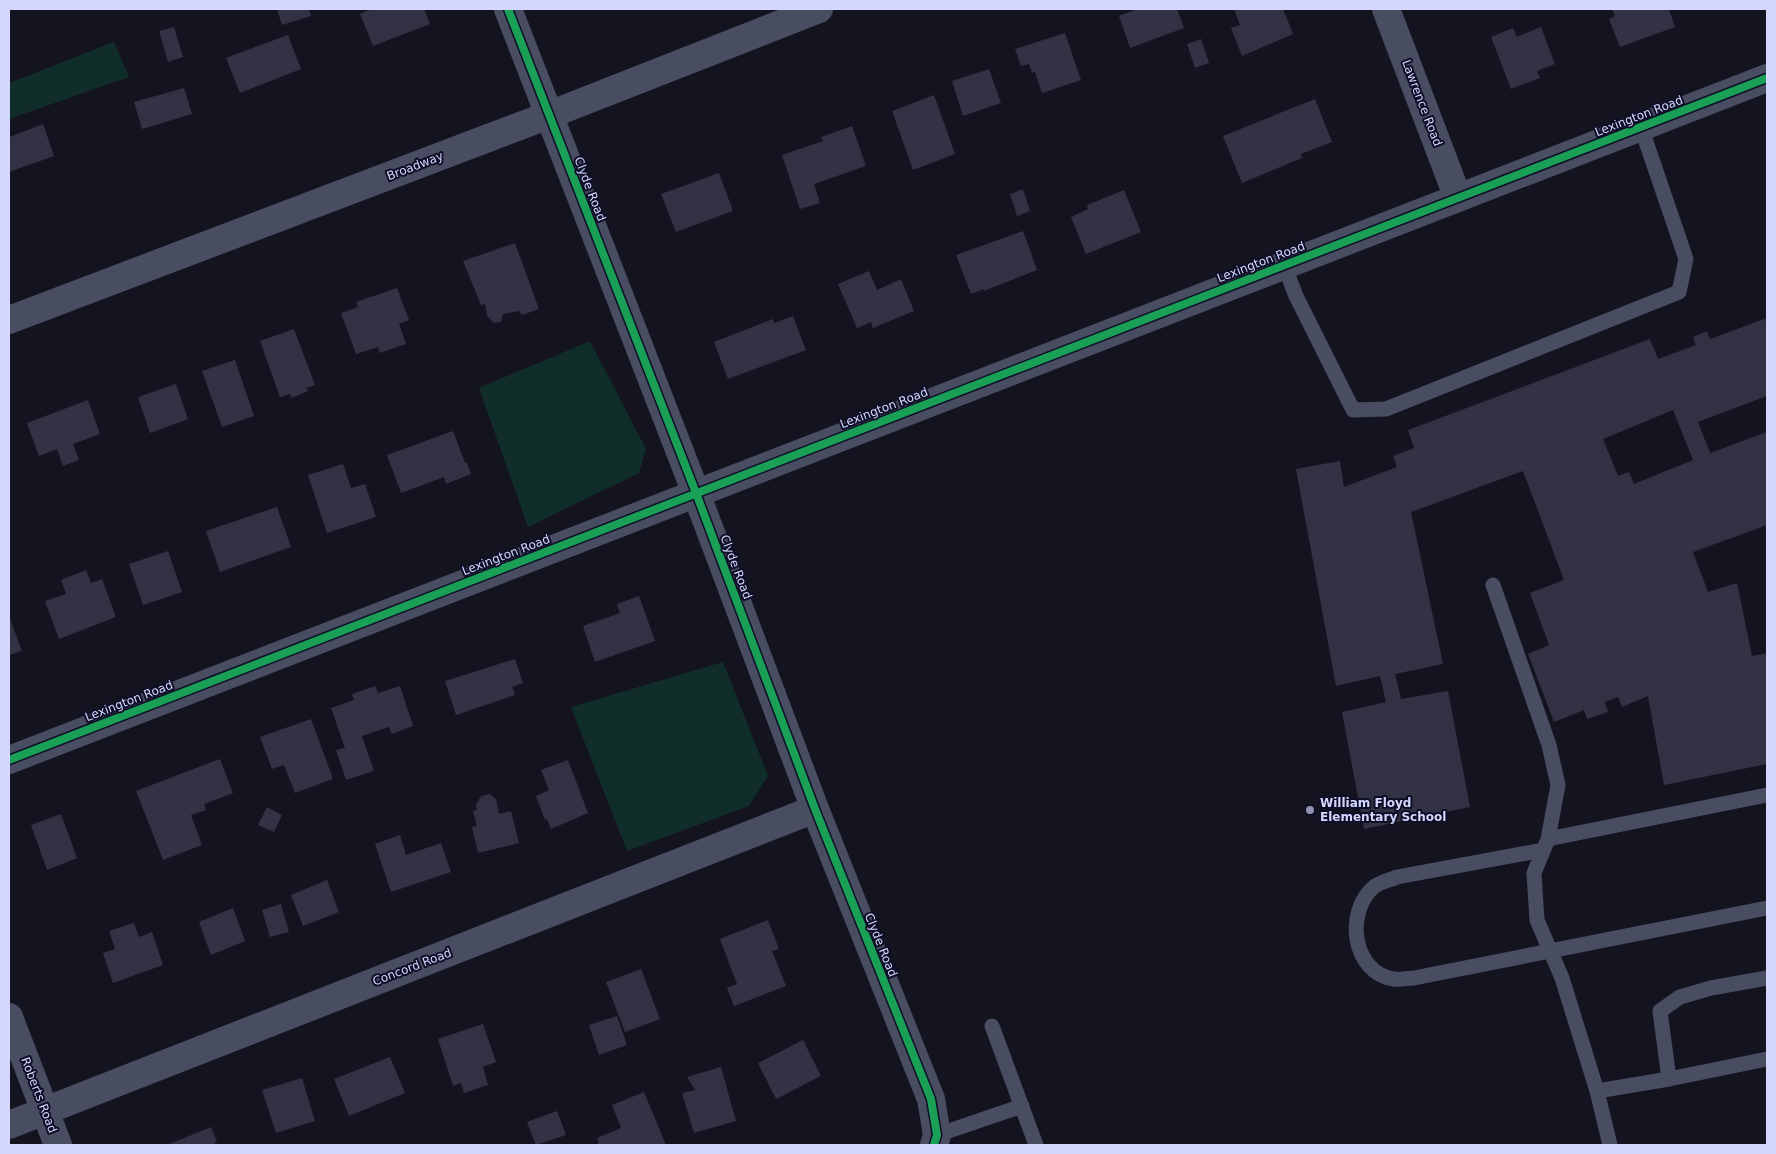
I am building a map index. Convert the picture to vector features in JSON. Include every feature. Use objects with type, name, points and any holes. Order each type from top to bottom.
[{"type":"street","name":"Clyde Road","points":[[508,9],[696,493],[815,809],[931,1099],[935,1140]]},
{"type":"street","name":"Broadway","points":[[9,320],[549,115],[819,9]]},
{"type":"street","name":"Lawrence Road","points":[[1386,9],[1458,198]]},
{"type":"street","name":"Lexington Road","points":[[9,760],[1767,78]]},
{"type":"street","name":"Concord Road","points":[[9,1125],[815,809]]},
{"type":"street","name":"Roberts Road","points":[[9,1017],[58,1145]]},
{"type":"lane","points":[[1284,265],[1296,296],[1353,410],[1386,409],[1679,292],[1686,259],[1641,127]]},
{"type":"lane","points":[[1494,585],[1550,745],[1558,785],[1545,845],[1534,873],[1537,920],[1562,978],[1597,1091],[1610,1145]]},
{"type":"lane","points":[[1767,795],[1397,877],[1375,886],[1363,901],[1356,919],[1356,941],[1367,963],[1378,973],[1394,979],[1414,978],[1767,908]]},
{"type":"lane","points":[[1669,1079],[1660,1011],[1680,997],[1711,988],[1767,978]]},
{"type":"lane","points":[[992,1026],[1036,1145]]},
{"type":"lane","points":[[1597,1091],[1669,1079],[1767,1059]]},
{"type":"lane","points":[[935,1140],[1022,1106]]},
{"type":"green space","points":[[114,42],[129,77],[9,119],[9,83]]},
{"type":"green space","points":[[590,341],[646,449],[639,473],[528,527],[479,388]]},
{"type":"green space","points":[[723,662],[768,776],[749,806],[627,851],[571,707]]},
{"type":"building","points":[[277,9],[309,9],[311,16],[282,25]]},
{"type":"building","points":[[372,9],[424,9],[430,24],[373,46],[360,14]]},
{"type":"building","points":[[1138,9],[1177,9],[1184,28],[1130,48],[1119,16]]},
{"type":"building","points":[[1234,9],[1283,9],[1293,34],[1242,56],[1231,28],[1240,25]]},
{"type":"building","points":[[1612,9],[1669,9],[1675,27],[1620,47],[1609,19],[1615,16]]},
{"type":"building","points":[[174,27],[183,57],[168,62],[159,31]]},
{"type":"building","points":[[1541,27],[1555,64],[1537,71],[1540,78],[1511,89],[1491,37],[1513,28],[1517,37]]},
{"type":"building","points":[[1065,33],[1081,80],[1042,93],[1035,72],[1032,73],[1029,64],[1021,66],[1015,49]]},
{"type":"building","points":[[288,35],[301,69],[240,93],[226,58]]},
{"type":"building","points":[[1201,39],[1209,63],[1195,68],[1187,44]]},
{"type":"building","points":[[989,69],[1001,103],[963,116],[952,81]]},
{"type":"building","points":[[184,88],[192,114],[142,129],[134,102]]},
{"type":"building","points":[[934,95],[955,154],[913,170],[892,111]]},
{"type":"building","points":[[1315,99],[1332,142],[1301,154],[1302,158],[1242,183],[1223,136]]},
{"type":"building","points":[[43,124],[54,156],[9,172],[9,137]]},
{"type":"building","points":[[852,126],[866,166],[814,184],[820,203],[800,209],[782,155],[823,141],[821,137]]},
{"type":"building","points":[[719,173],[733,211],[676,232],[661,194]]},
{"type":"building","points":[[1023,189],[1030,211],[1017,216],[1010,194]]},
{"type":"building","points":[[1124,190],[1141,232],[1086,254],[1071,217],[1088,209],[1087,205]]},
{"type":"building","points":[[1023,231],[1037,270],[984,291],[984,289],[971,294],[956,255]]},
{"type":"building","points":[[515,243],[539,309],[522,315],[519,311],[503,314],[501,322],[494,323],[487,316],[485,304],[481,305],[463,261]]},
{"type":"building","points":[[869,271],[877,290],[901,279],[914,311],[873,328],[871,322],[857,328],[838,284]]},
{"type":"building","points":[[397,288],[409,320],[399,324],[406,344],[380,353],[378,347],[356,354],[341,313],[358,307],[356,302]]},
{"type":"building","points":[[793,316],[806,350],[728,379],[714,342],[773,319],[774,323]]},
{"type":"building","points":[[1767,318],[1767,396],[1698,422],[1710,453],[1767,432],[1767,525],[1693,552],[1708,592],[1737,583],[1752,656],[1767,653],[1767,764],[1664,785],[1648,696],[1622,707],[1618,697],[1605,702],[1608,712],[1587,719],[1584,710],[1554,722],[1528,654],[1549,645],[1530,593],[1564,580],[1523,471],[1411,512],[1443,664],[1395,674],[1401,699],[1448,691],[1470,807],[1364,829],[1342,712],[1386,702],[1380,676],[1336,686],[1296,469],[1340,461],[1344,487],[1397,467],[1393,456],[1414,448],[1408,430],[1650,339],[1658,359],[1696,345],[1693,337],[1707,331],[1710,339]],"holes":[[[1673,410],[1693,460],[1634,484],[1629,472],[1618,476],[1603,439]]]},
{"type":"building","points":[[294,329],[315,385],[306,388],[308,391],[291,398],[290,394],[280,397],[260,341]]},
{"type":"building","points":[[235,360],[254,416],[222,427],[202,371]]},
{"type":"building","points":[[176,384],[188,419],[150,433],[138,397]]},
{"type":"building","points":[[88,400],[100,434],[73,444],[79,460],[63,466],[57,449],[39,456],[27,423]]},
{"type":"building","points":[[453,431],[471,474],[446,484],[444,477],[401,493],[387,455]]},
{"type":"building","points":[[343,464],[351,488],[365,484],[376,517],[327,533],[308,475]]},
{"type":"building","points":[[277,507],[291,547],[220,572],[206,531]]},
{"type":"building","points":[[168,551],[182,592],[143,605],[129,564]]},
{"type":"building","points":[[86,570],[91,583],[102,579],[116,617],[59,639],[45,601],[66,594],[61,580]]},
{"type":"building","points":[[639,596],[655,641],[595,662],[583,626],[620,613],[617,604]]},
{"type":"building","points":[[9,616],[22,651],[9,655]]},
{"type":"building","points":[[515,659],[523,683],[512,687],[515,695],[456,715],[445,681]]},
{"type":"building","points":[[375,686],[378,693],[400,686],[413,726],[392,734],[389,727],[362,736],[374,771],[346,780],[336,750],[345,748],[331,708],[354,700],[352,694]]},
{"type":"building","points":[[311,719],[333,779],[295,793],[284,765],[272,769],[260,737]]},
{"type":"building","points":[[220,759],[233,793],[204,804],[206,810],[191,815],[202,845],[163,860],[136,791]]},
{"type":"building","points":[[568,760],[588,813],[551,829],[547,819],[545,820],[536,796],[549,790],[541,770]]},
{"type":"building","points":[[490,794],[496,799],[499,814],[511,811],[519,843],[478,853],[472,827],[477,826],[473,811],[477,810],[476,805],[481,796]]},
{"type":"building","points":[[267,807],[282,815],[274,832],[258,825]]},
{"type":"building","points":[[61,814],[77,858],[47,870],[31,825]]},
{"type":"building","points":[[400,835],[406,855],[441,843],[451,872],[391,892],[375,844]]},
{"type":"building","points":[[327,880],[339,912],[303,926],[291,895]]},
{"type":"building","points":[[281,904],[289,932],[270,937],[262,910]]},
{"type":"building","points":[[233,908],[245,941],[211,955],[199,922]]},
{"type":"building","points":[[768,920],[779,949],[772,951],[786,986],[734,1006],[727,988],[737,984],[720,939]]},
{"type":"building","points":[[134,923],[139,937],[152,932],[163,965],[113,983],[103,953],[115,949],[109,931]]},
{"type":"building","points":[[641,969],[660,1019],[625,1032],[606,982]]},
{"type":"building","points":[[617,1016],[627,1045],[599,1055],[589,1025]]},
{"type":"building","points":[[483,1024],[496,1062],[483,1067],[488,1085],[464,1093],[461,1083],[453,1086],[438,1039]]},
{"type":"building","points":[[803,1040],[821,1076],[776,1099],[758,1063]]},
{"type":"building","points":[[390,1057],[405,1093],[349,1116],[334,1079]]},
{"type":"building","points":[[721,1067],[736,1121],[694,1133],[682,1093],[695,1090],[687,1077]]},
{"type":"building","points":[[302,1078],[315,1121],[276,1133],[262,1090]]},
{"type":"building","points":[[644,1092],[666,1145],[599,1145],[597,1138],[621,1128],[612,1105]]},
{"type":"building","points":[[557,1111],[566,1135],[536,1145],[527,1122]]},
{"type":"building","points":[[211,1127],[217,1142],[212,1145],[167,1145]]},
{"type":"cycle path","points":[[508,9],[696,493],[815,809],[931,1099],[937,1135],[934,1145]]},
{"type":"cycle path","points":[[9,760],[1767,78]]},
{"type":"place","name":"William Floyd Elementary School","points":[[1310,810]]}]
